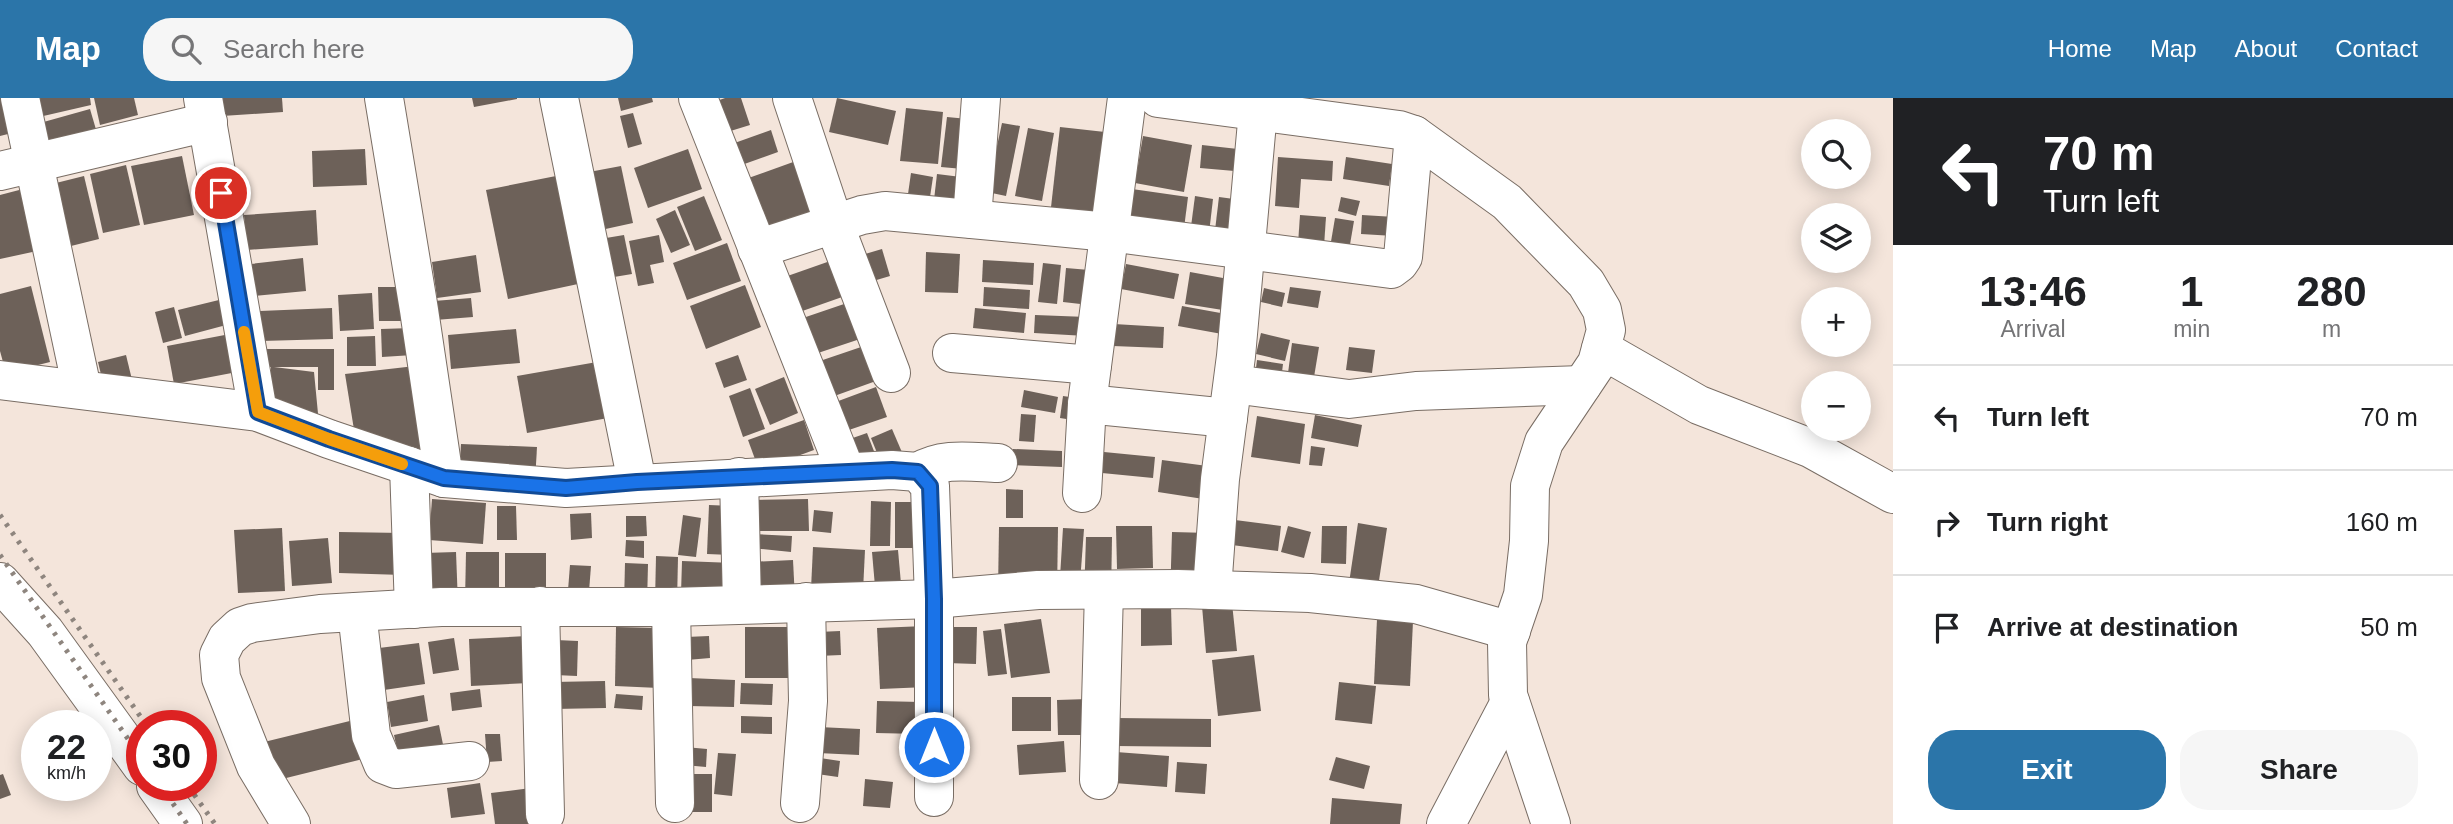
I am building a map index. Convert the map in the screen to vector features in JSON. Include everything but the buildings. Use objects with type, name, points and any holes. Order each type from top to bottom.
[{"type":"street","points":[[20,98],[16,167],[82,389]]},
{"type":"street","points":[[384,98],[419,310],[427,472],[414,609]]},
{"type":"street","points":[[559,98],[637,482]]},
{"type":"street","points":[[698,98],[846,472]]},
{"type":"street","points":[[792,98],[834,224],[891,373]]},
{"type":"street","points":[[972,219],[981,98]]},
{"type":"street","points":[[1082,493],[1087,404],[1127,98]]},
{"type":"street","points":[[1158,98],[1399,130],[1413,135],[1507,202],[1586,283],[1602,310],[1606,330],[1597,363],[1544,442],[1530,486],[1529,541],[1523,595],[1507,642],[1508,695],[1552,824]]},
{"type":"street","points":[[16,167],[206,110],[258,412]]},
{"type":"street","points":[[1212,590],[1220,479],[1258,111]]},
{"type":"street","points":[[757,249],[862,215],[885,211],[1109,232],[1391,269],[1403,257],[1413,135]]},
{"type":"street","points":[[1601,348],[1699,405],[1810,448],[1893,495]]},
{"type":"street","points":[[952,353],[1092,365]]},
{"type":"street","points":[[0,380],[258,412],[427,472],[566,488],[846,472],[918,472],[944,462],[998,463]]},
{"type":"street","points":[[1087,404],[1349,399],[1416,391],[1582,385]]},
{"type":"street","points":[[918,472],[930,486],[934,599],[934,796]]},
{"type":"street","points":[[739,477],[742,604]]},
{"type":"street","points":[[0,582],[45,632],[126,744]]},
{"type":"street","points":[[291,824],[256,766],[221,678],[219,655],[227,639],[240,627],[252,623],[320,614],[414,609],[671,607],[934,599],[1038,590],[1212,590],[1310,593],[1416,604],[1511,632]]},
{"type":"street","points":[[1100,780],[1104,590]]},
{"type":"street","points":[[800,803],[808,701],[806,602]]},
{"type":"street","points":[[540,606],[545,814]]},
{"type":"street","points":[[671,607],[675,803]]},
{"type":"street","points":[[356,612],[371,735],[383,764],[396,769],[470,761]]},
{"type":"street","points":[[1446,824],[1510,702]]},
{"type":"street","points":[[167,801],[183,824]]},
{"type":"railway","points":[[0,515],[136,710]]},
{"type":"railway","points":[[0,555],[126,736]]},
{"type":"railway","points":[[171,801],[187,824]]},
{"type":"railway","points":[[199,801],[215,824]]},
{"type":"slow traffic","points":[[244,332],[258,412],[402,464]]},
{"type":"route","points":[[221,193],[258,412],[444,478],[502,484],[566,488],[892,470],[909,470],[925,477],[930,486],[934,599],[934,747]]}]
